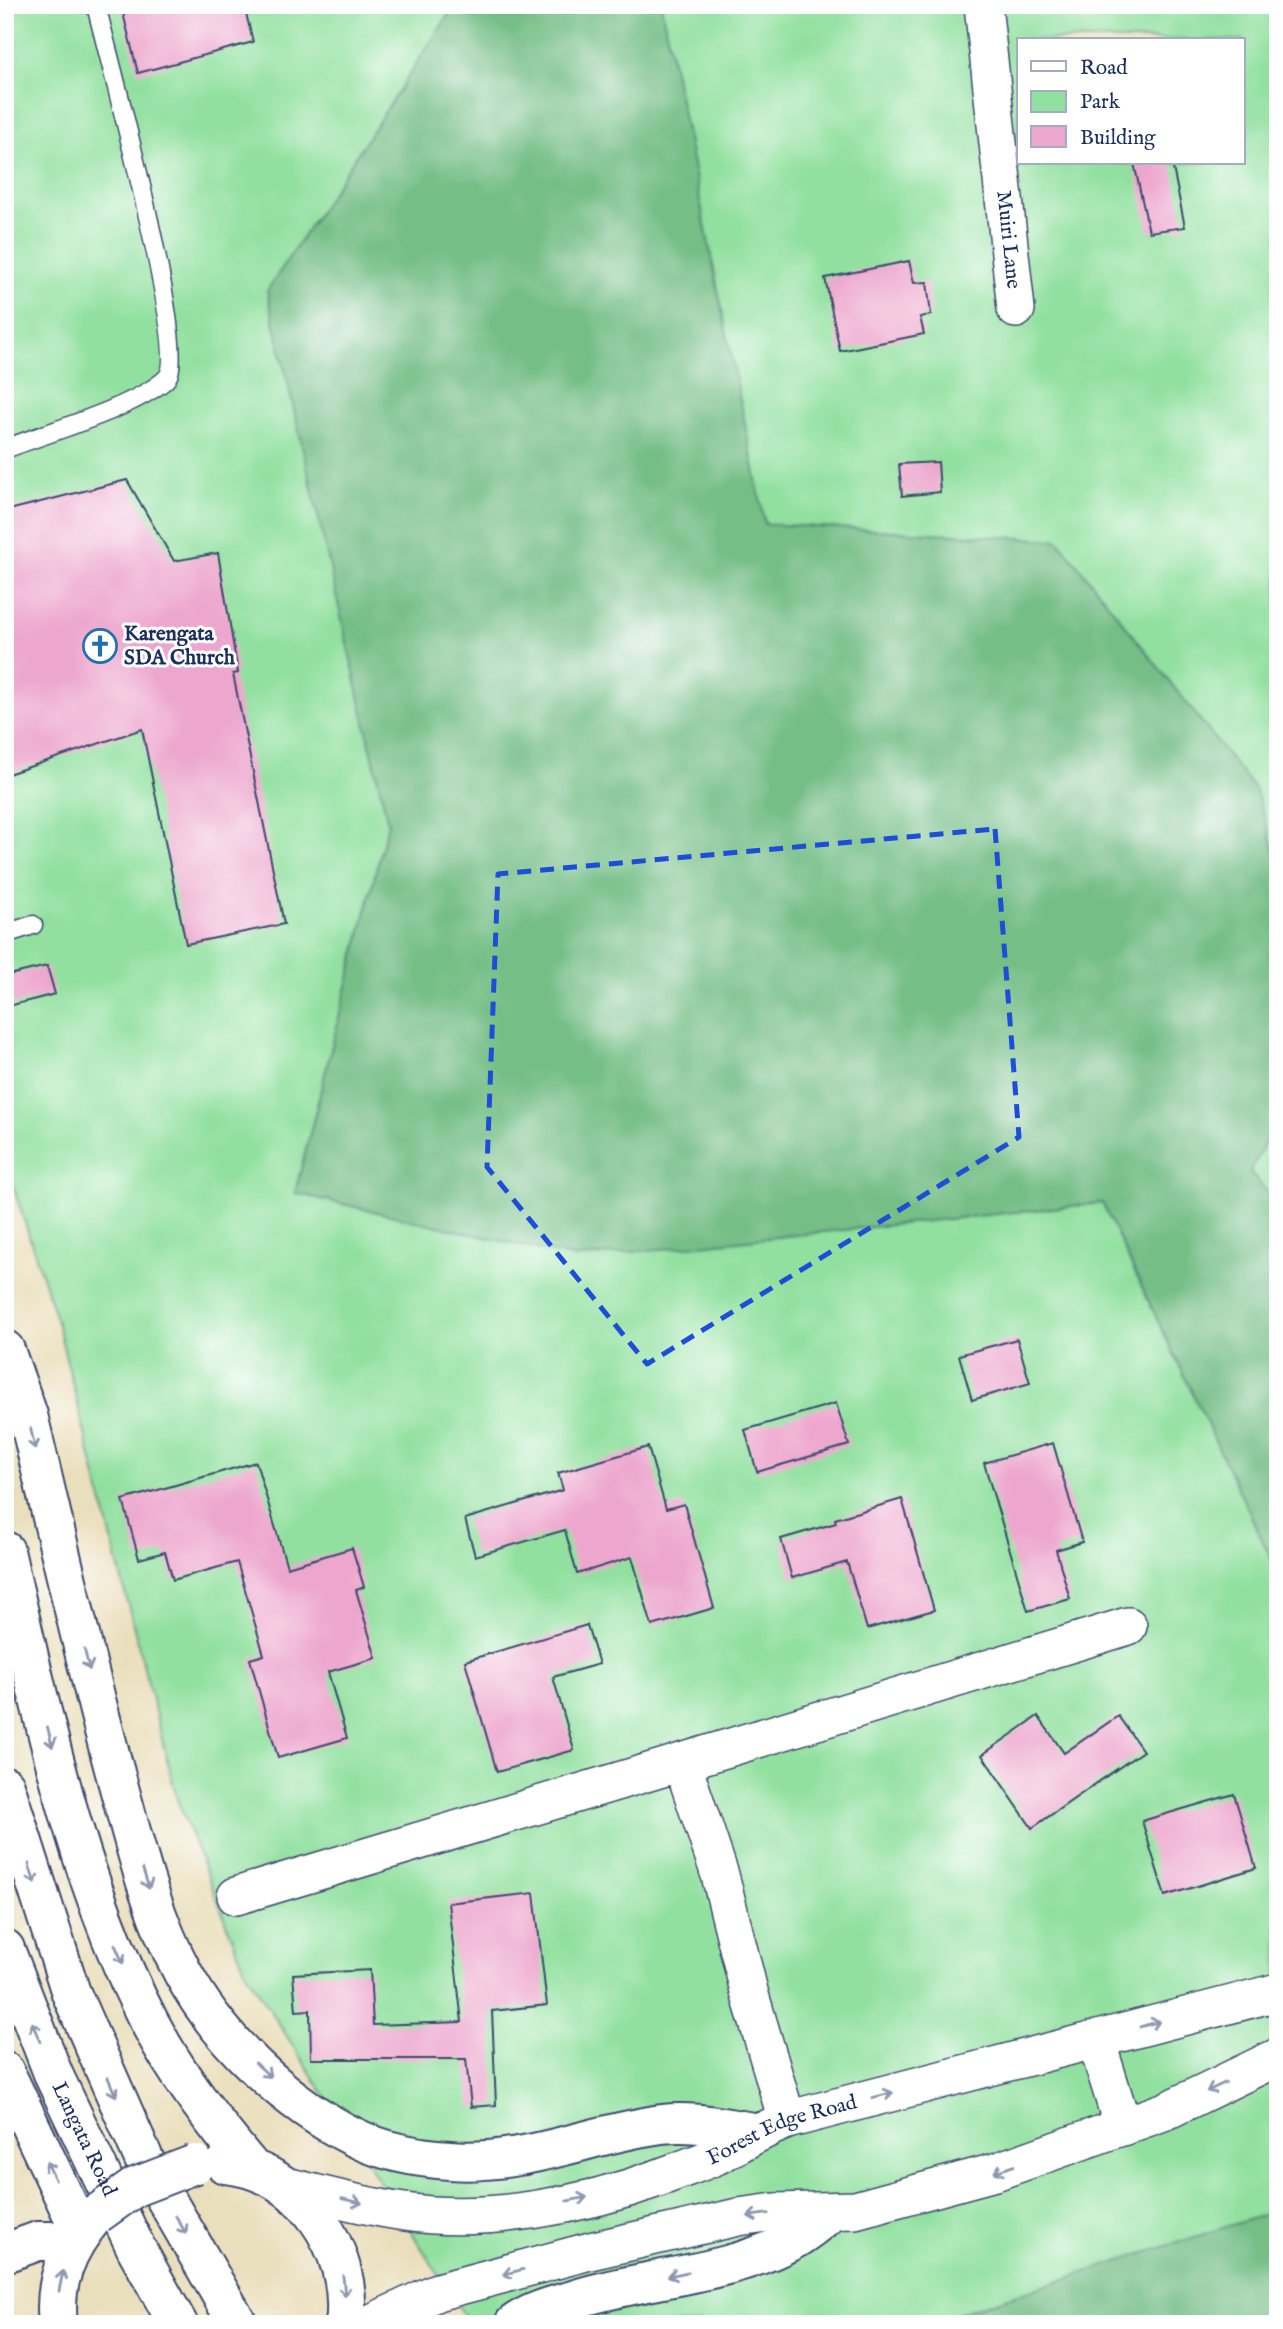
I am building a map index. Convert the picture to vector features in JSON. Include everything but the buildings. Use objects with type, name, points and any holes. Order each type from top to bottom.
[{"type":"main road","points":[[5,1350],[28,1415],[131,1832],[169,1946],[184,1975],[219,2027],[268,2076],[326,2122],[357,2138],[392,2150],[450,2160],[477,2160],[521,2155],[663,2124],[770,2126]]},
{"type":"main road","points":[[5,1551],[55,1761],[117,1952],[162,2045],[211,2120],[249,2165],[285,2186],[305,2202],[323,2225],[336,2251],[343,2277],[345,2324]]},
{"type":"main road","points":[[5,1786],[71,1993],[148,2168],[238,2324]]},
{"type":"main road","name":"Langata Road","points":[[5,1949],[59,2089],[136,2248],[177,2324]]},
{"type":"main road","points":[[5,2072],[83,2229]]},
{"type":"main road","points":[[5,2253],[83,2229],[135,2187],[195,2164],[249,2165]]},
{"type":"main road","points":[[514,2324],[547,2308],[606,2290],[731,2263],[780,2247],[806,2232],[830,2213]]},
{"type":"main road","points":[[58,2324],[56,2310],[61,2276],[83,2229]]},
{"type":"street","name":"Muiri Lane","points":[[983,5],[1016,309]]},
{"type":"street","points":[[236,1896],[1128,1626]]},
{"type":"street","points":[[682,1762],[720,1875],[750,1995],[770,2126]]},
{"type":"street","name":"Forest Edge Road","points":[[285,2186],[405,2213],[492,2214],[595,2196],[658,2178],[713,2157],[770,2126],[1278,1992]]},
{"type":"street","points":[[1096,2039],[1123,2127]]},
{"type":"street","points":[[369,2324],[437,2292],[590,2251],[738,2217],[775,2212],[830,2213],[855,2210],[995,2172],[1166,2111],[1278,2057]]},
{"type":"lane","points":[[5,449],[133,400],[166,379],[171,368],[172,350],[158,261],[96,5]]},
{"type":"lane","points":[[5,934],[33,925]]},
{"type":"highlighted area","points":[[995,829],[1019,1137],[647,1364],[487,1167],[498,874]]},
{"type":"green space","points":[[5,5],[1278,5],[1278,2324],[470,2324],[246,1972],[177,1799],[57,1322],[5,1161]]},
{"type":"green space","points":[[446,5],[661,5],[765,524],[1058,540],[1256,791],[1278,862],[1278,1117],[1250,1172],[1278,1205],[1278,1573],[1102,1203],[575,1258],[295,1193],[388,823],[267,291],[448,16]]},
{"type":"green space","points":[[1278,2210],[1278,2324],[925,2324]]},
{"type":"place","name":"Karengata SDA Church","points":[[100,646]]}]
